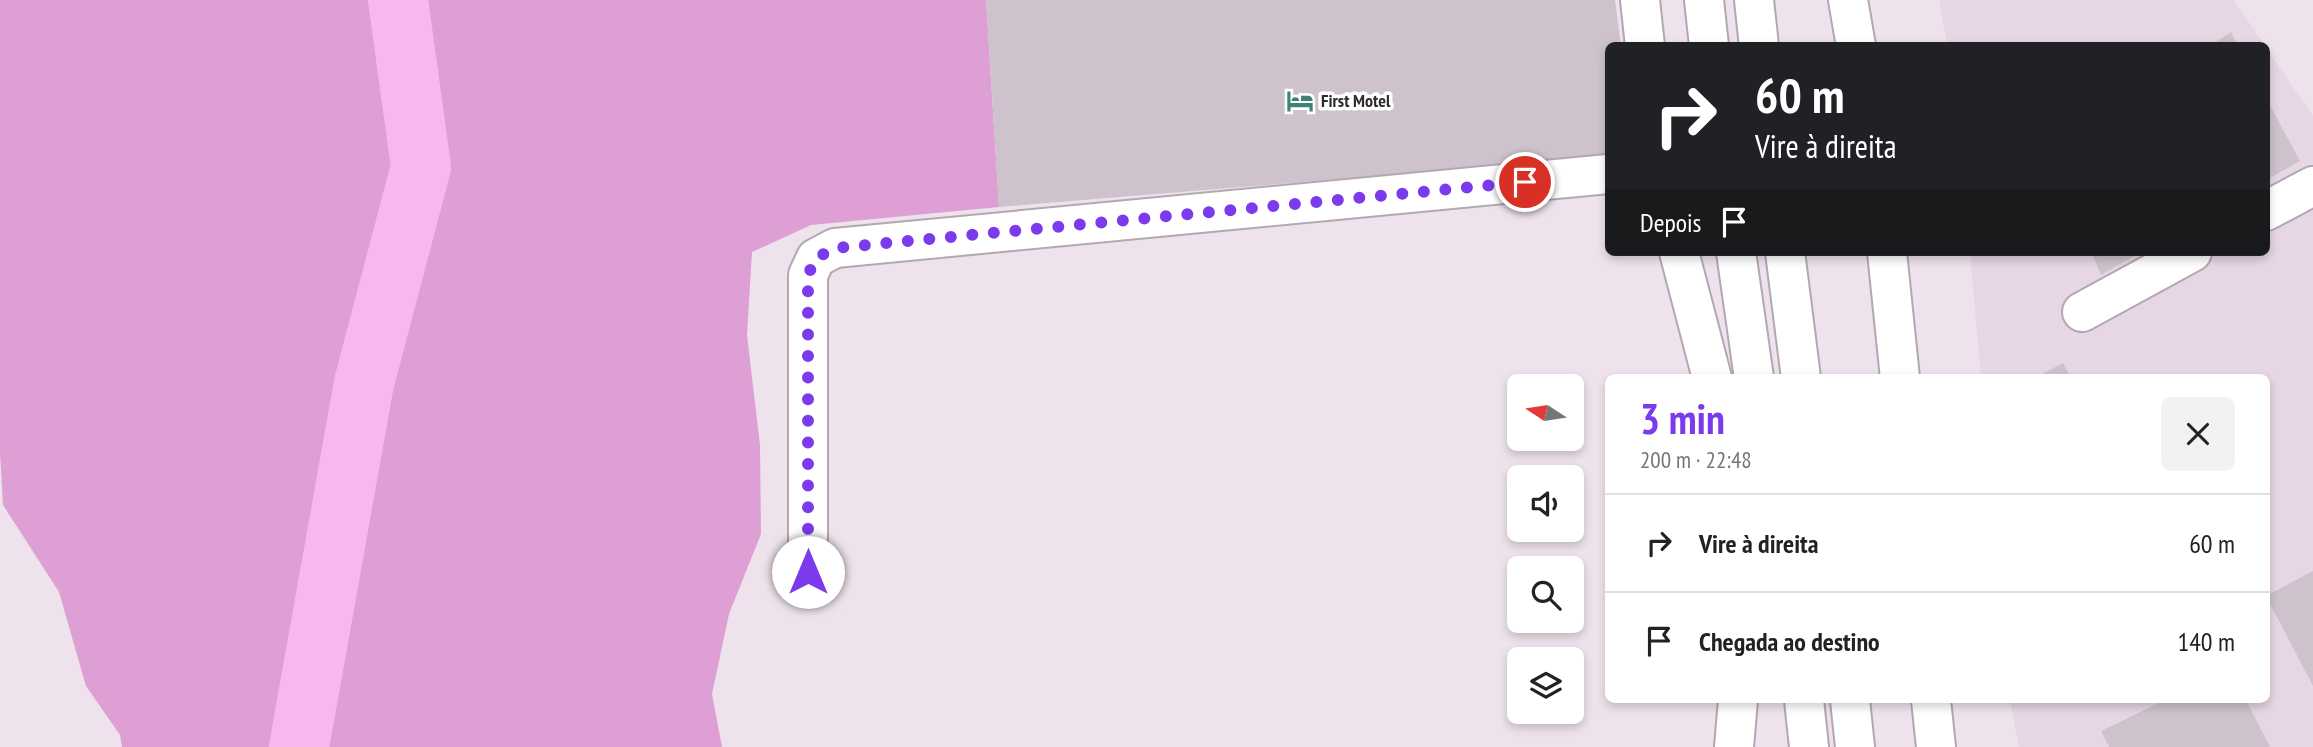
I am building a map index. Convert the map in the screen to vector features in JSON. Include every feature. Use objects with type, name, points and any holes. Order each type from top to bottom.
[{"type":"main road","points":[[1640,0],[1644,42]]},
{"type":"main road","points":[[1704,0],[1709,42]]},
{"type":"main road","points":[[1754,0],[1759,42]]},
{"type":"main road","points":[[1848,0],[1855,42]]},
{"type":"main road","points":[[808,572],[808,275],[816,258],[835,248],[1605,174]]},
{"type":"main road","points":[[2270,209],[2313,186]]},
{"type":"main road","points":[[1680,256],[1711,374]]},
{"type":"main road","points":[[1737,256],[1753,374]]},
{"type":"main road","points":[[1786,256],[1800,374]]},
{"type":"main road","points":[[1887,256],[1900,374]]},
{"type":"main road","points":[[2082,312],[2185,256]]},
{"type":"main road","points":[[1734,747],[1738,703]]},
{"type":"main road","points":[[1804,703],[1809,747]]},
{"type":"main road","points":[[1850,703],[1855,747]]},
{"type":"main road","points":[[1931,703],[1936,747]]},
{"type":"shaded area","points":[[0,0],[986,0],[999,207],[811,225],[752,252],[747,335],[760,445],[761,534],[729,614],[712,694],[722,747],[122,747],[120,735],[86,686],[59,592],[3,505],[0,453]]},
{"type":"shaded area","points":[[1939,0],[2233,0],[2263,42],[1946,42]]},
{"type":"shaded area","points":[[2270,54],[2313,116],[2313,747],[2019,747],[2011,703],[2270,703],[2270,374],[1981,374],[1970,256],[2270,256]]},
{"type":"building","name":"First Motel","points":[[986,0],[1615,0],[1620,42],[1605,42],[1605,157],[999,207]]},
{"type":"building","points":[[2231,32],[2236,42],[2215,42]]},
{"type":"building","points":[[2270,105],[2300,161],[2270,178]]},
{"type":"building","points":[[2093,256],[2134,256],[2101,275]]},
{"type":"building","points":[[2063,363],[2069,374],[2042,374]]},
{"type":"building","points":[[2313,571],[2313,686],[2270,604],[2270,594]]},
{"type":"building","points":[[2159,703],[2248,703],[2270,747],[2109,747],[2101,731]]},
{"type":"waterway","points":[[299,747],[364,383],[421,167],[398,0]]},
{"type":"place","name":"First Motel","points":[[1300,101]]},
{"type":"route","points":[[808,572],[808,275],[816,258],[835,248],[1525,182]]}]
